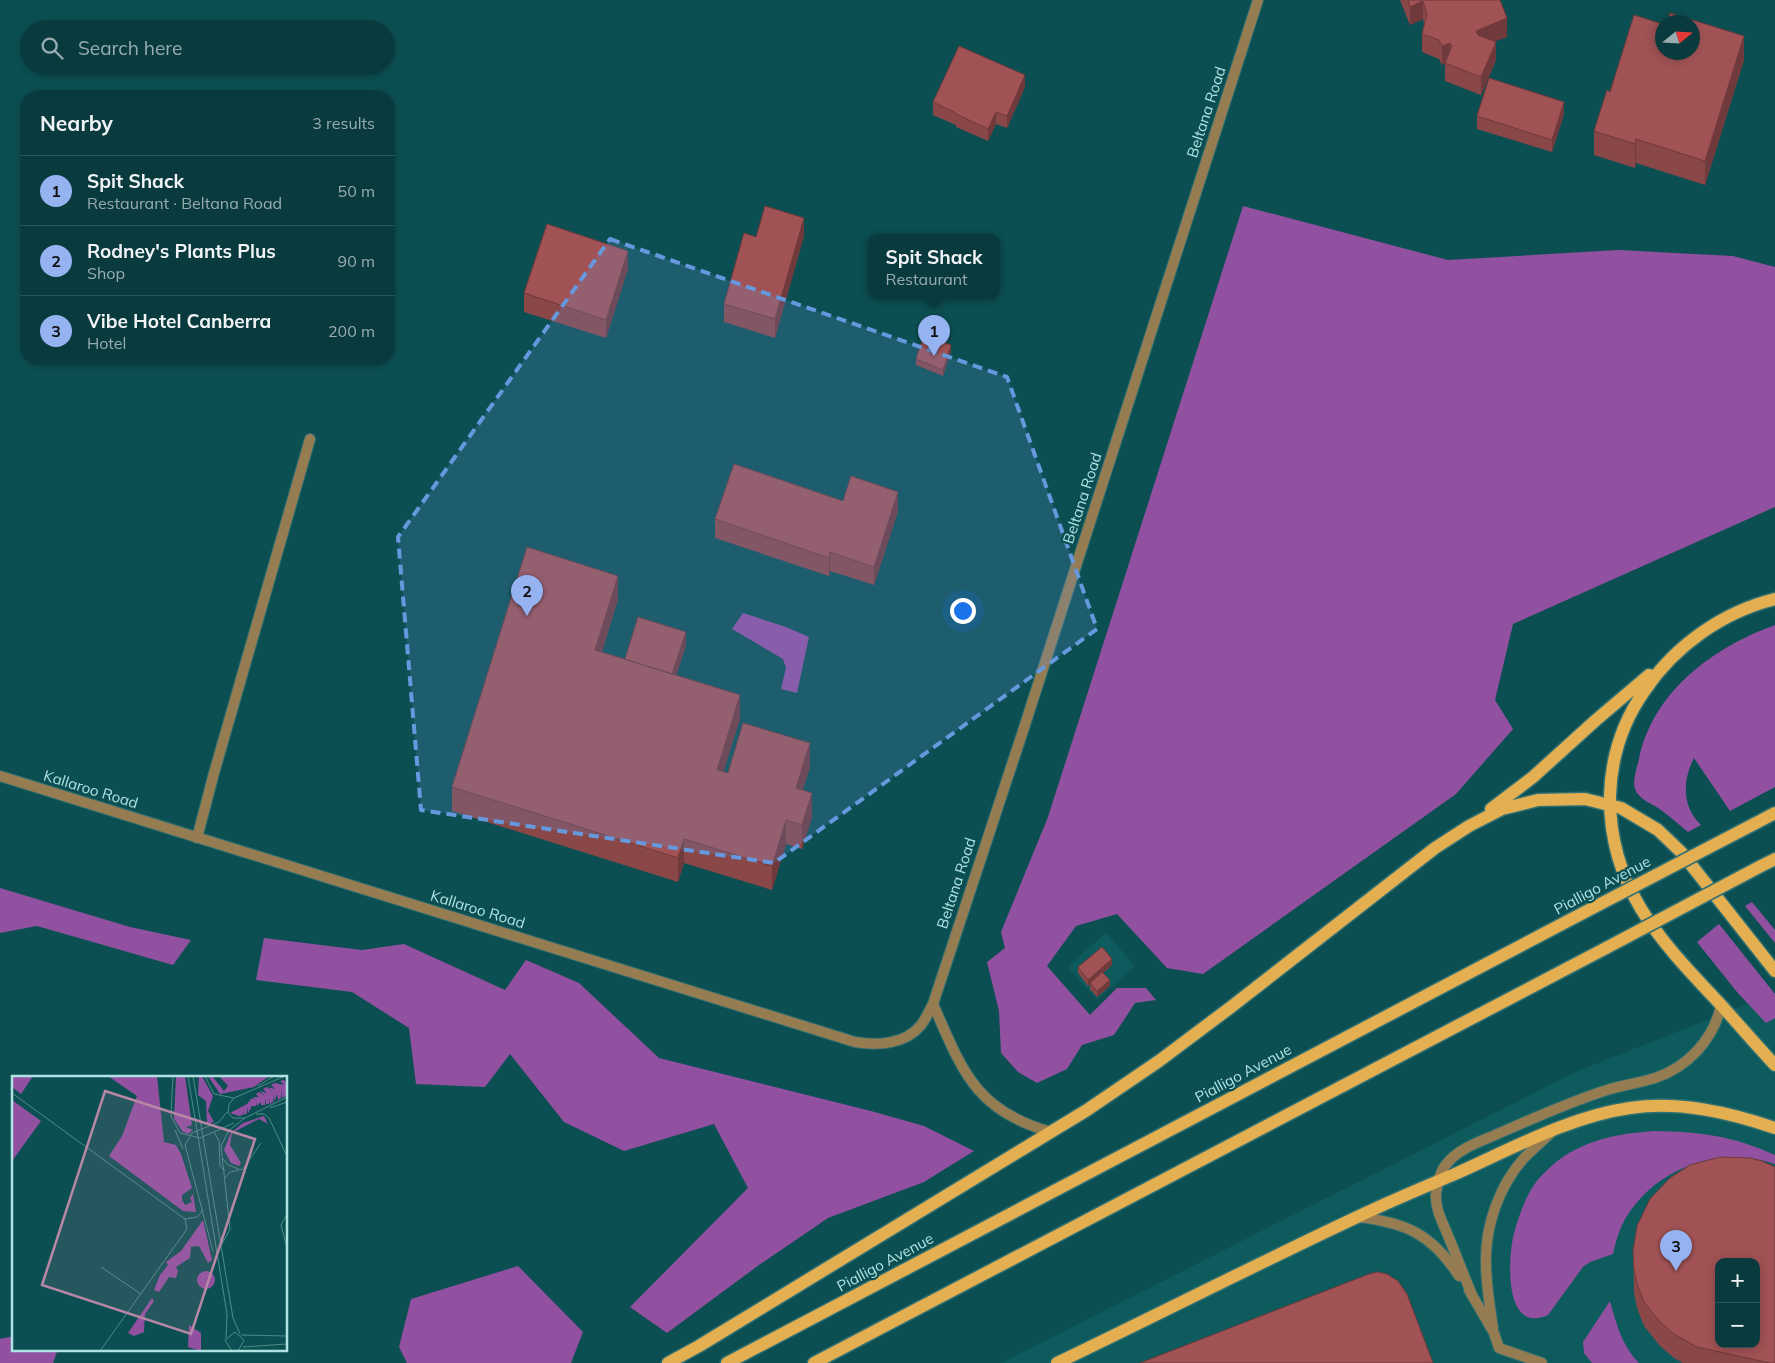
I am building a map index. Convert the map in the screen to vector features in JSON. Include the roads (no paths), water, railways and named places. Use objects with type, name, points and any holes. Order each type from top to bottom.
[{"type":"main road","points":[[1469,826],[1533,777],[1596,720],[1708,627],[1740,612],[1775,599]]},
{"type":"main road","points":[[1675,655],[1662,667],[1647,686],[1623,729],[1610,781],[1614,846],[1626,879],[1652,928],[1684,968],[1775,1065]]},
{"type":"main road","points":[[668,1363],[1087,1110],[1159,1061],[1435,848],[1502,808],[1538,800],[1585,799],[1610,804],[1630,813],[1658,830],[1676,846],[1775,971]]},
{"type":"main road","name":"Pialligo Avenue","points":[[727,1363],[1775,813]]},
{"type":"main road","points":[[814,1363],[1775,859]]},
{"type":"main road","points":[[1057,1363],[1357,1217],[1555,1130],[1589,1117],[1630,1108],[1696,1108],[1718,1112],[1775,1128]]},
{"type":"street","name":"Beltana Road","points":[[933,1004],[1028,716],[1258,0]]},
{"type":"street","points":[[197,838],[310,439]]},
{"type":"street","name":"Kallaroo Road","points":[[0,776],[855,1042],[879,1044],[903,1038],[920,1027],[933,1004]]},
{"type":"street","points":[[933,1004],[964,1070],[984,1096],[1001,1111],[1021,1122],[1051,1132]]},
{"type":"street","points":[[1472,1295],[1437,1206],[1438,1181],[1444,1167],[1460,1151],[1558,1109],[1607,1090],[1656,1078],[1678,1066],[1695,1054],[1708,1038],[1718,1020],[1721,1006]]},
{"type":"street","points":[[1494,1333],[1486,1264],[1488,1235],[1492,1215],[1499,1198],[1515,1170],[1524,1158],[1555,1130]]},
{"type":"street","points":[[1357,1217],[1396,1224],[1417,1233],[1431,1242],[1452,1265],[1472,1295],[1494,1333],[1499,1348],[1542,1363]]},
{"type":"place","name":"Spit Shack","points":[[934,356]]},
{"type":"place","name":"Rodney's Plants Plus","points":[[527,616]]},
{"type":"place","name":"Vibe Hotel Canberra","points":[[1676,1271]]}]
